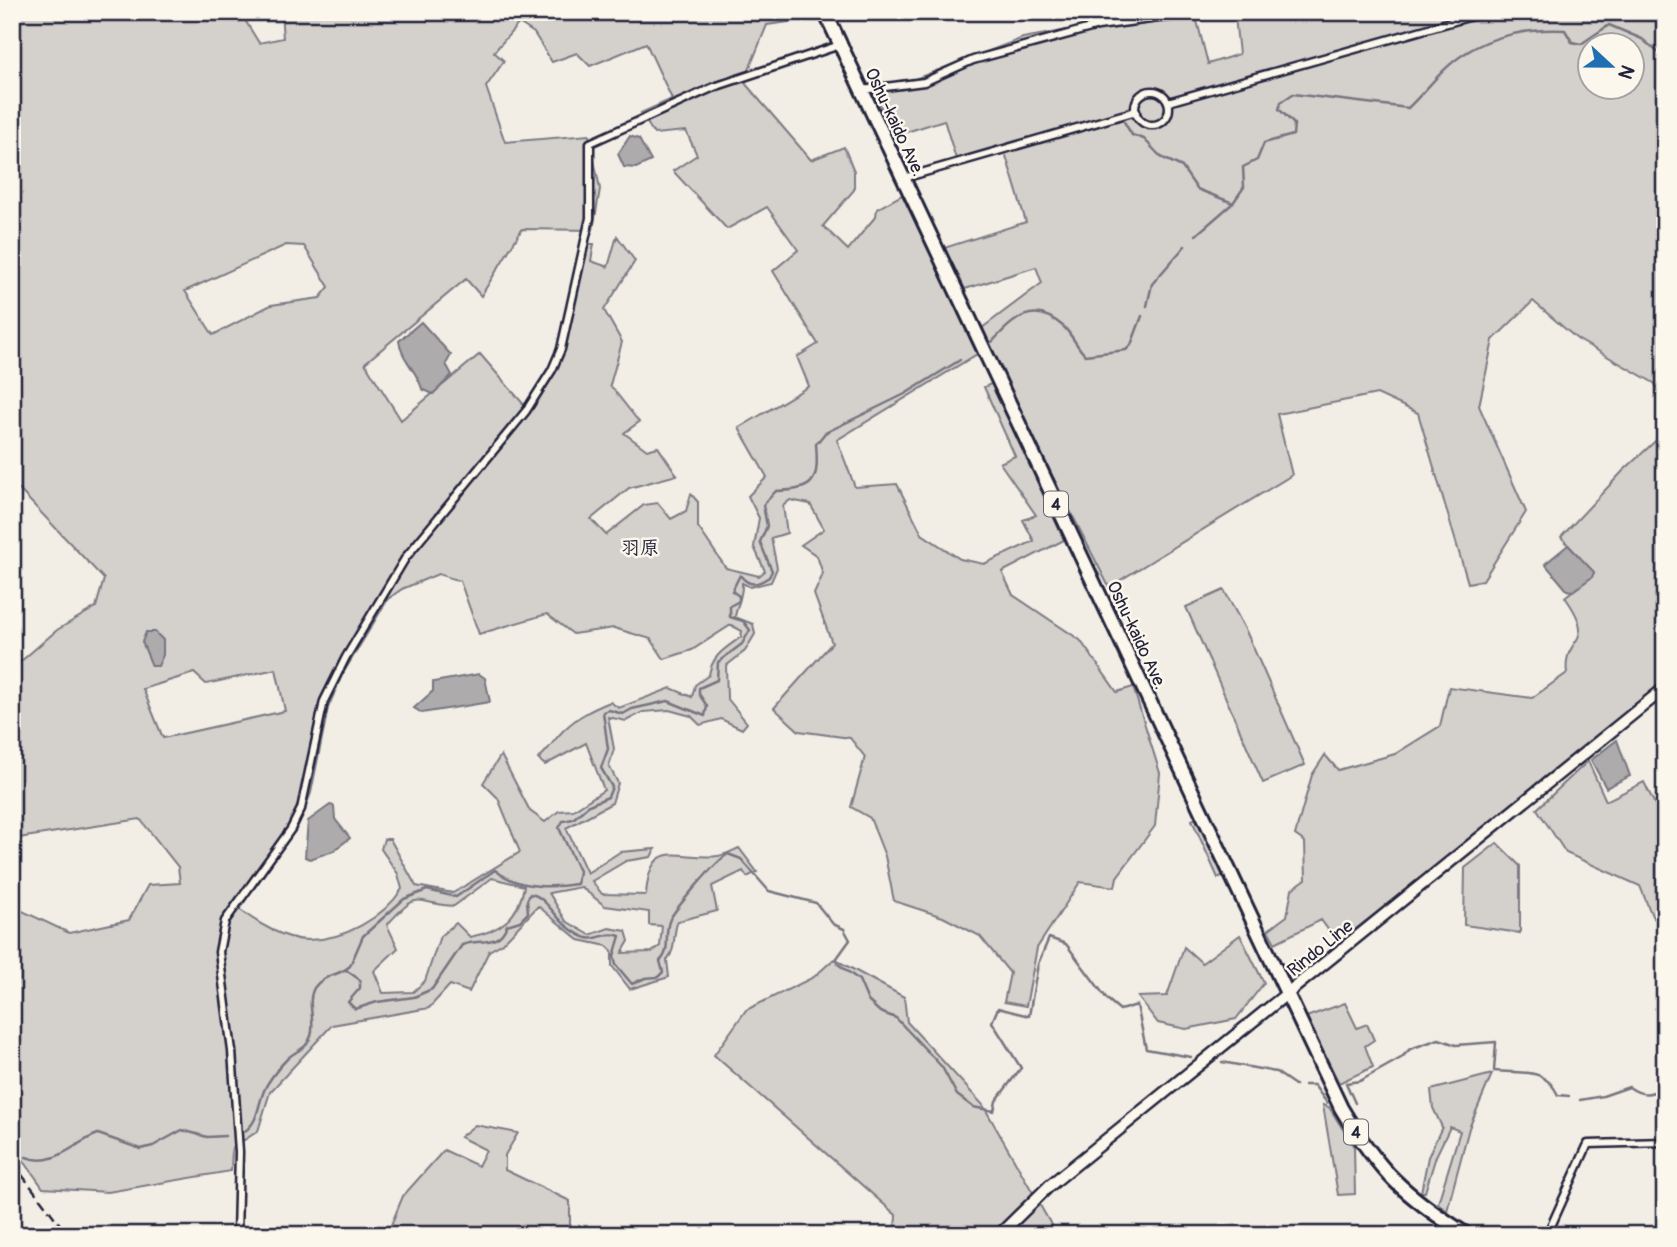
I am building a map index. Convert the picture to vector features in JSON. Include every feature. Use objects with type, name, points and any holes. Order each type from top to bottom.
[{"type":"highway","name":"Oshu-kaido Ave.","points":[[825,12],[1341,1108],[1365,1149],[1405,1192],[1467,1235]]},
{"type":"street","points":[[862,90],[924,82],[973,60],[1098,26],[1167,17],[1259,12]]},
{"type":"street","points":[[1168,102],[1486,12]]},
{"type":"street","points":[[237,1235],[239,1152],[232,1051],[219,952],[225,921],[291,829],[301,809],[324,701],[346,657],[407,557],[526,411],[552,370],[561,349],[590,218],[592,187],[587,151],[590,143],[714,87],[840,45]]},
{"type":"street","points":[[1146,92],[1157,92],[1168,102],[1168,114],[1156,124],[1141,120],[1136,111],[1138,100],[1146,92]]},
{"type":"street","points":[[902,179],[1136,111]]},
{"type":"street","name":"Rindo Line","points":[[999,1235],[1049,1186],[1665,688]]},
{"type":"street","points":[[1547,1235],[1588,1144],[1665,1142]]},
{"type":"shaded area","points":[[12,12],[240,12],[259,43],[283,38],[281,12],[449,12],[455,15],[458,12],[756,12],[759,19],[773,12],[816,12],[818,18],[767,25],[744,82],[811,160],[844,147],[854,171],[854,190],[823,226],[848,250],[876,216],[877,209],[904,194],[977,354],[837,440],[855,487],[897,484],[922,534],[960,559],[984,564],[1034,541],[1023,520],[1036,515],[1000,463],[1015,456],[984,387],[993,383],[1064,540],[1002,572],[1013,595],[1080,640],[1117,692],[1133,687],[1160,773],[1155,826],[1117,877],[1115,887],[1080,882],[1037,948],[1026,1006],[1004,1002],[1010,973],[980,936],[943,917],[894,901],[885,856],[870,818],[851,807],[865,757],[850,738],[799,731],[774,708],[832,643],[814,594],[823,574],[817,556],[801,545],[824,529],[810,504],[790,500],[783,506],[787,533],[771,538],[777,568],[771,582],[750,587],[742,583],[735,617],[753,624],[755,634],[745,651],[726,666],[727,698],[747,723],[742,729],[721,719],[700,725],[691,716],[669,710],[643,712],[626,721],[608,717],[614,749],[609,766],[618,783],[612,803],[566,828],[587,873],[620,852],[655,849],[651,857],[626,861],[592,881],[602,894],[646,895],[654,864],[669,855],[718,856],[739,848],[757,872],[747,877],[743,871],[712,886],[717,911],[678,921],[672,951],[667,960],[669,977],[630,989],[612,966],[612,951],[607,946],[579,940],[538,906],[503,943],[489,951],[469,992],[450,985],[429,1008],[332,1025],[270,1092],[258,1131],[232,1148],[231,1171],[108,1192],[43,1188],[12,1144],[12,906],[69,933],[129,920],[148,885],[180,883],[178,867],[140,819],[12,839],[12,669],[57,630],[96,607],[104,579],[12,482]],"holes":[[[519,23],[534,33],[552,62],[577,53],[590,66],[646,43],[672,99],[641,113],[654,134],[686,131],[697,155],[673,171],[727,229],[767,207],[798,250],[773,271],[818,344],[797,357],[809,386],[739,428],[767,477],[748,496],[759,518],[754,547],[765,571],[759,576],[726,568],[698,527],[698,502],[691,494],[686,511],[671,519],[658,503],[644,505],[606,535],[591,519],[629,488],[677,475],[658,447],[647,450],[624,433],[639,422],[610,385],[622,342],[604,310],[635,261],[617,236],[608,267],[591,261],[594,244],[588,244],[561,354],[540,392],[525,406],[480,354],[401,420],[365,363],[466,279],[481,296],[522,229],[593,230],[600,189],[589,135],[505,142],[486,87],[504,61],[494,52]],[[286,245],[304,246],[329,287],[320,298],[271,305],[213,335],[185,291]],[[438,574],[460,581],[479,634],[547,614],[573,634],[614,628],[651,639],[664,659],[692,650],[731,625],[742,631],[741,637],[716,657],[709,675],[695,685],[692,697],[671,688],[619,708],[610,702],[580,717],[561,733],[538,759],[545,765],[586,743],[604,790],[573,810],[559,811],[545,822],[530,811],[501,755],[483,783],[498,798],[520,852],[453,893],[416,886],[390,839],[384,839],[381,849],[398,874],[402,889],[394,900],[373,918],[349,932],[308,940],[281,934],[239,909],[298,826],[311,793],[328,708],[342,675],[388,599],[402,589]],[[276,669],[285,711],[163,738],[143,689],[194,673],[206,684]],[[492,878],[524,886],[518,907],[499,927],[470,937],[456,923],[440,936],[425,981],[413,992],[383,993],[374,971],[398,948],[387,925],[406,906],[418,900],[454,906]],[[581,887],[605,906],[649,912],[649,925],[662,926],[660,946],[652,952],[622,953],[629,941],[626,931],[609,928],[590,935],[566,921],[549,893]]]},
{"type":"shaded area","points":[[1252,12],[1665,12],[1665,398],[1654,383],[1577,339],[1533,301],[1493,340],[1479,406],[1526,512],[1483,580],[1468,583],[1418,413],[1377,394],[1277,414],[1292,475],[1109,587],[1002,377],[982,328],[1042,283],[1036,267],[965,289],[944,248],[1026,222],[1003,146],[956,159],[944,120],[894,136],[875,94],[1023,38],[1164,13],[1197,21],[1208,64],[1239,54],[1235,17]]},
{"type":"shaded area","points":[[630,136],[639,139],[651,161],[636,168],[624,167],[618,154]]},
{"type":"shaded area","points":[[421,322],[451,355],[446,364],[452,375],[433,394],[422,389],[400,348],[399,341]]},
{"type":"shaded area","points":[[1665,432],[1665,684],[1338,943],[1321,920],[1275,943],[1268,930],[1287,916],[1292,889],[1306,879],[1305,842],[1295,835],[1312,775],[1325,755],[1338,770],[1395,754],[1440,726],[1449,687],[1532,698],[1567,673],[1567,661],[1580,633],[1575,613],[1565,597],[1594,573],[1561,537],[1623,471]]},
{"type":"shaded area","points":[[1568,545],[1594,572],[1592,577],[1573,591],[1567,590],[1545,564]]},
{"type":"shaded area","points":[[1224,590],[1246,631],[1305,765],[1263,783],[1186,607]]},
{"type":"shaded area","points":[[146,632],[155,632],[163,640],[163,655],[158,666],[152,666],[142,642]]},
{"type":"shaded area","points":[[479,674],[485,678],[490,702],[422,713],[414,708],[433,691],[433,682]]},
{"type":"shaded area","points":[[1617,740],[1630,776],[1606,788],[1591,760]]},
{"type":"shaded area","points":[[1588,761],[1606,801],[1644,782],[1665,825],[1665,930],[1652,916],[1640,886],[1566,853],[1537,809]]},
{"type":"shaded area","points":[[330,805],[334,806],[335,819],[350,838],[333,851],[310,859],[305,857],[308,821]]},
{"type":"shaded area","points":[[1196,818],[1223,875],[1218,878],[1192,820]]},
{"type":"shaded area","points":[[1497,843],[1520,866],[1520,933],[1464,925],[1465,868]]},
{"type":"shaded area","points":[[1240,935],[1264,983],[1236,1019],[1186,1029],[1158,1023],[1138,997],[1167,996],[1184,947],[1202,963]]},
{"type":"shaded area","points":[[834,959],[904,997],[907,1022],[983,1105],[1057,1235],[895,1235],[896,1215],[714,1055],[746,1010],[814,977]]},
{"type":"shaded area","points":[[1345,1003],[1357,1028],[1367,1024],[1374,1040],[1365,1046],[1373,1067],[1339,1083],[1306,1017]]},
{"type":"shaded area","points":[[1492,1074],[1469,1128],[1447,1211],[1438,1203],[1460,1131],[1450,1127],[1436,1156],[1425,1192],[1421,1192],[1428,1157],[1442,1127],[1433,1108],[1431,1090]]},
{"type":"shaded area","points":[[1323,1105],[1329,1107],[1354,1147],[1355,1194],[1338,1195]]},
{"type":"shaded area","points":[[475,1125],[518,1133],[505,1155],[505,1170],[570,1201],[570,1235],[383,1235],[389,1230],[403,1196],[444,1150],[478,1166],[486,1150],[460,1137]]},
{"type":"waterway","points":[[1103,12],[1104,17]]},
{"type":"waterway","points":[[1123,120],[1132,135],[1144,139],[1161,157],[1182,167],[1197,189],[1233,203],[1244,187],[1243,167],[1257,160],[1264,143],[1293,135],[1294,124],[1279,109],[1281,102],[1293,94],[1408,108],[1449,66],[1475,47],[1512,34],[1539,30],[1565,30],[1572,42],[1581,44],[1609,25],[1642,39],[1665,58]]},
{"type":"waterway","points":[[1196,235],[1233,203]]},
{"type":"waterway","points":[[1147,306],[1152,284],[1185,246]]},
{"type":"waterway","points":[[992,342],[1016,320],[1033,313],[1043,314],[1064,327],[1085,355],[1126,350],[1131,345],[1142,316]]},
{"type":"waterway","points":[[245,1131],[254,1121],[272,1077],[288,1058],[309,1041],[314,988],[322,980],[350,966],[363,936],[404,899],[427,890],[456,897],[495,870],[513,880],[534,885],[577,884],[579,871],[559,828],[563,821],[573,819],[589,805],[608,797],[612,787],[601,768],[608,749],[603,712],[609,710],[623,714],[632,709],[668,701],[705,716],[707,706],[699,694],[699,688],[717,680],[718,662],[742,644],[750,630],[743,621],[730,617],[730,606],[739,601],[739,596],[732,591],[740,575],[753,584],[769,577],[772,571],[760,542],[767,526],[763,505],[776,491],[799,489],[812,481],[817,467],[816,444],[825,433],[905,394],[960,360]]},
{"type":"waterway","points":[[346,970],[360,980],[360,988],[348,1002],[355,1009],[377,1002],[414,997],[432,989],[462,945],[494,940],[507,925],[520,921],[528,913],[527,900],[530,894],[540,898],[563,923],[586,938],[620,936],[614,956],[616,965],[632,984],[645,978],[658,977],[663,972],[660,961],[666,952],[670,919],[697,885],[728,854],[741,859],[769,891],[816,903],[833,924],[844,929],[850,940],[837,958],[838,964],[859,980],[868,1001],[880,1012],[896,1018],[942,1067],[957,1095],[973,1107],[994,1111],[996,1101],[1021,1068],[992,1022],[998,1008],[1029,1016],[1038,964],[1049,938],[1066,944],[1107,999],[1120,1010],[1137,1005],[1146,1049],[1191,1057]]},
{"type":"waterway","points":[[1355,1103],[1346,1083],[1360,1081],[1401,1058],[1410,1049],[1439,1039],[1456,1045],[1496,1042],[1494,1071],[1539,1075],[1546,1079],[1558,1095],[1569,1096]]},
{"type":"waterway","points":[[1222,1062],[1276,1072],[1295,1085]]},
{"type":"waterway","points":[[1304,1085],[1314,1085],[1327,1103]]},
{"type":"waterway","points":[[1580,1100],[1629,1087],[1647,1093],[1665,1088]]},
{"type":"waterway","points":[[26,1157],[36,1160],[55,1157],[98,1134],[141,1149],[153,1146],[182,1130],[207,1137],[225,1136]]},
{"type":"railway","points":[[12,1162],[68,1235]]},
{"type":"district","name":"羽原","points":[[640,547]]}]
